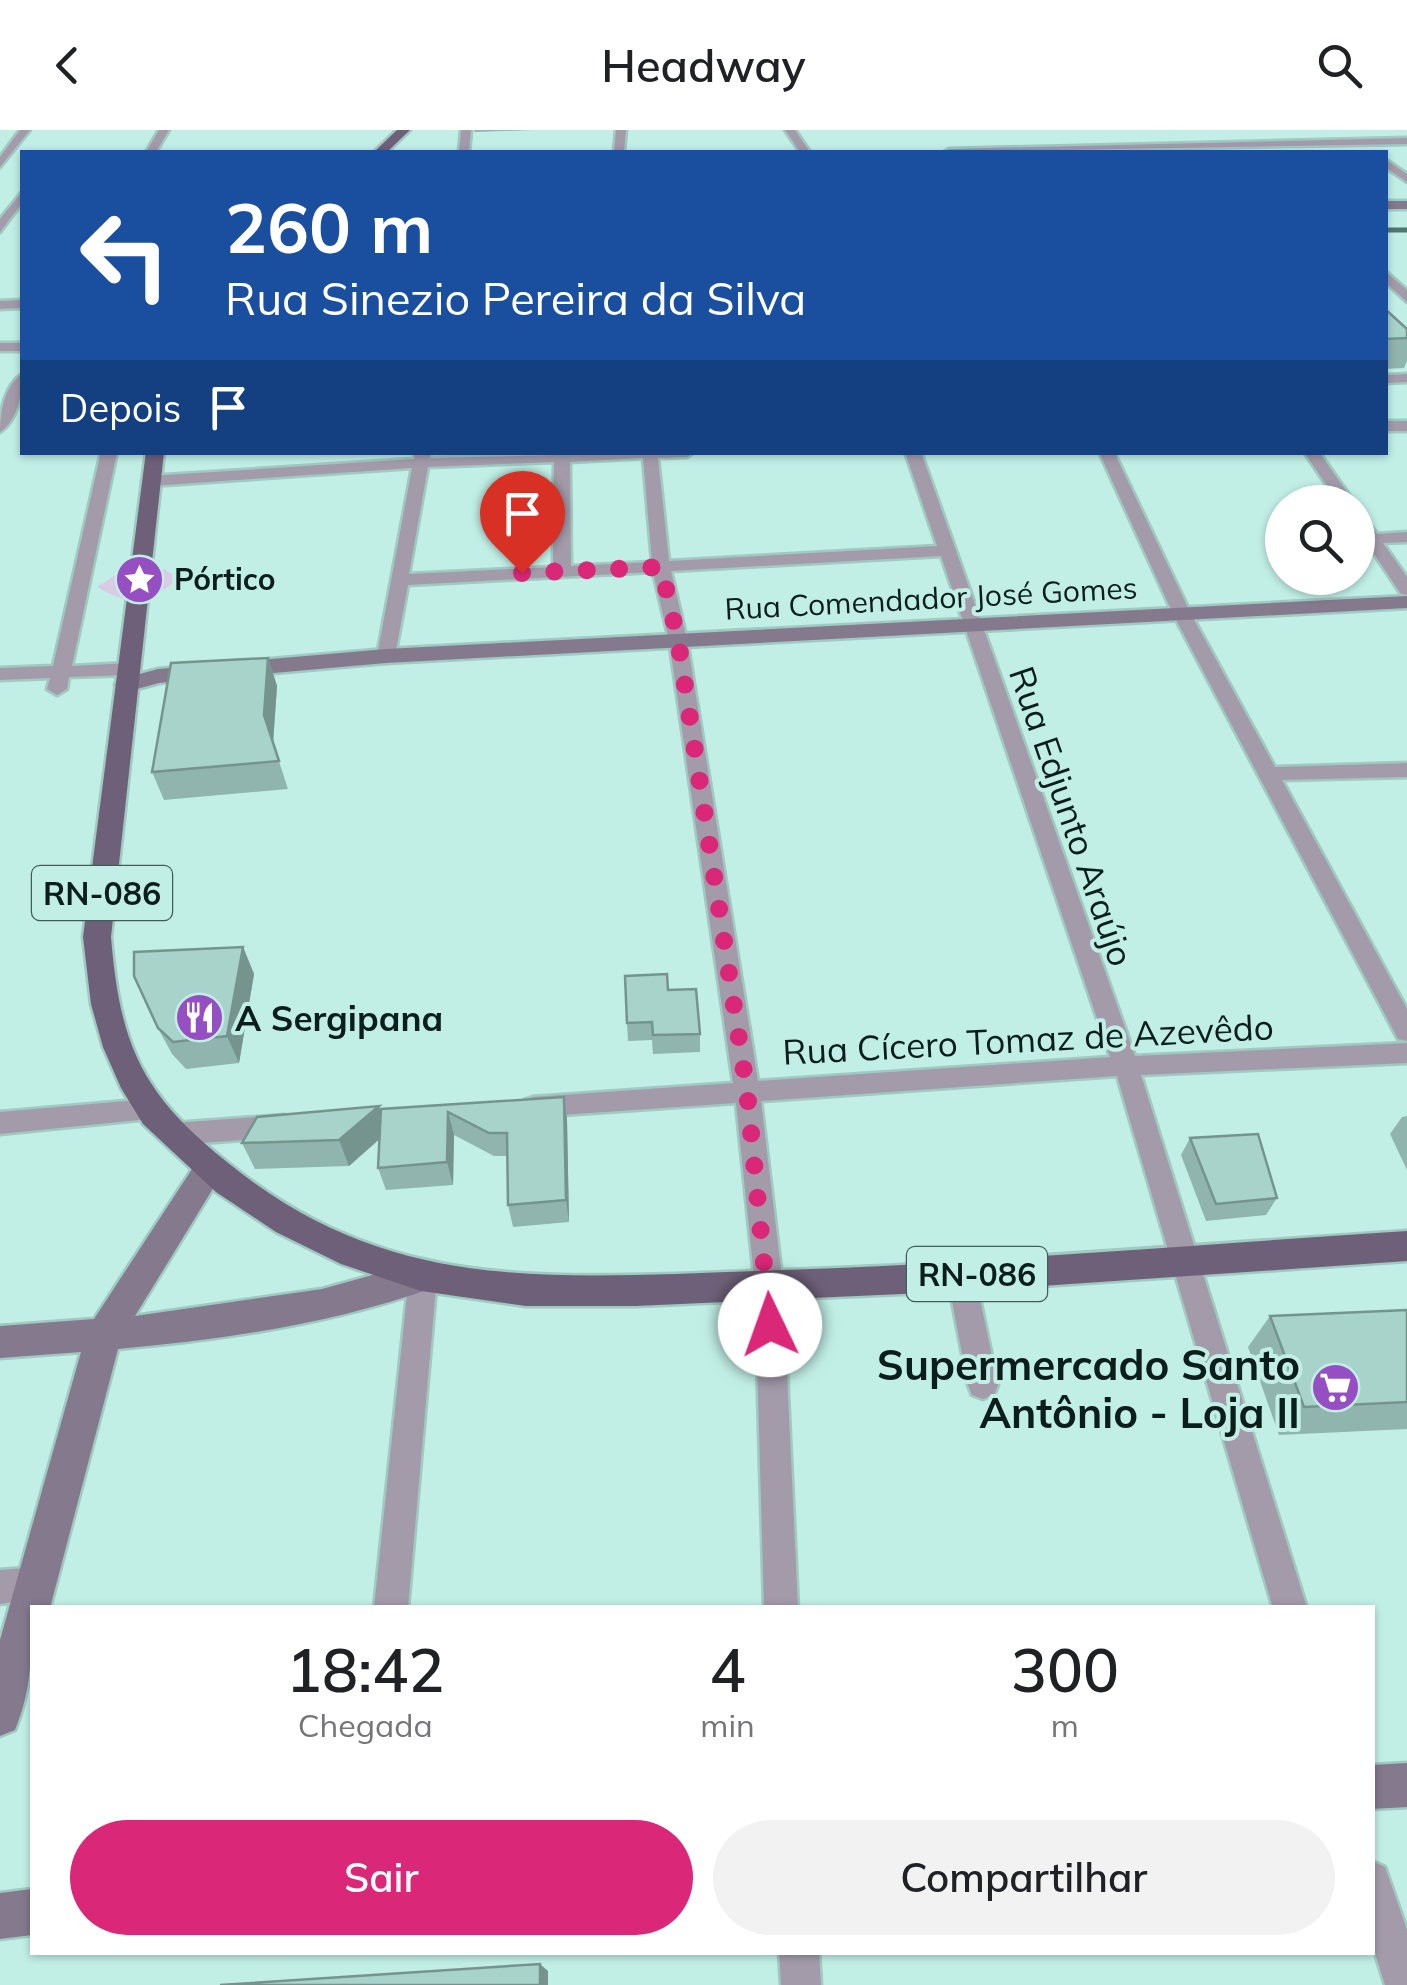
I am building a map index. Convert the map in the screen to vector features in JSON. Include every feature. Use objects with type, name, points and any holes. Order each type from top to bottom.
[{"type":"main road","points":[[382,150],[404,130]]},
{"type":"main road","name":"RN-086","points":[[154,455],[97,937],[99,986],[114,1040],[149,1109],[209,1169],[267,1209],[319,1238],[423,1276],[565,1291],[960,1276],[1407,1246]]},
{"type":"street","points":[[0,164],[25,130]]},
{"type":"street","points":[[464,150],[466,130]]},
{"type":"street","points":[[1229,130],[1248,149]]},
{"type":"street","points":[[1345,130],[1370,150]]},
{"type":"street","points":[[947,149],[1248,149],[1407,141]]},
{"type":"street","points":[[0,228],[19,189]]},
{"type":"street","points":[[1388,278],[1407,298]]},
{"type":"street","points":[[0,430],[12,394]]},
{"type":"street","points":[[59,680],[108,455]]},
{"type":"street","points":[[150,481],[422,458],[606,455]]},
{"type":"street","points":[[650,455],[661,567],[678,640],[747,1091],[769,1286],[781,1605]]},
{"type":"street","name":"Rua Edjunto Araújo","points":[[914,455],[1126,1066],[1289,1605]]},
{"type":"street","points":[[1107,455],[1184,616],[1407,1032]]},
{"type":"street","points":[[1314,455],[1334,485]]},
{"type":"street","points":[[562,457],[562,570]]},
{"type":"street","points":[[386,656],[422,458]]},
{"type":"street","points":[[1375,539],[1407,537]]},
{"type":"street","points":[[1375,543],[1407,590]]},
{"type":"street","points":[[402,580],[948,552]]},
{"type":"street","name":"Rua Comendador José Gomes","points":[[128,677],[386,656],[1407,602]]},
{"type":"street","points":[[0,674],[59,680]]},
{"type":"street","points":[[0,691],[59,680],[128,677]]},
{"type":"street","points":[[1268,774],[1407,770]]},
{"type":"street","name":"Rua Cícero Tomaz de Azevêdo","points":[[510,1109],[1126,1066],[1407,1053]]},
{"type":"street","points":[[0,1123],[149,1109]]},
{"type":"street","points":[[174,1134],[312,1124]]},
{"type":"street","points":[[32,1605],[104,1335],[209,1169]]},
{"type":"street","points":[[0,1342],[104,1335],[322,1306],[374,1294],[423,1276],[391,1605]]},
{"type":"street","points":[[960,1276],[983,1385]]},
{"type":"street","points":[[0,1587],[38,1584]]},
{"type":"street","points":[[0,1714],[30,1611]]},
{"type":"street","points":[[1375,1787],[1407,1785]]},
{"type":"street","points":[[1375,1890],[1405,1985]]},
{"type":"street","points":[[0,1916],[30,1912]]},
{"type":"street","points":[[799,1955],[801,1985]]},
{"type":"shaded area","points":[[157,566],[180,578],[149,597],[130,600],[97,587],[126,568]]},
{"type":"building","points":[[1388,312],[1407,329],[1407,338],[1388,339]]},
{"type":"building","points":[[268,658],[264,715],[279,761],[152,772],[171,663]]},
{"type":"building","name":"A Sergipana","points":[[243,947],[227,1036],[173,1042],[158,1028],[134,976],[134,952]]},
{"type":"building","points":[[667,974],[668,990],[696,989],[700,1034],[653,1035],[652,1022],[627,1023],[625,976]]},
{"type":"building","points":[[564,1097],[566,1200],[508,1205],[507,1133],[489,1133],[448,1112],[447,1162],[378,1168],[381,1109]]},
{"type":"building","points":[[379,1106],[339,1140],[242,1143],[257,1117]]},
{"type":"building","points":[[1258,1134],[1277,1198],[1216,1204],[1190,1138]]},
{"type":"building","points":[[1407,1310],[1407,1402],[1304,1407],[1270,1316]]},
{"type":"building","points":[[540,1964],[540,1985],[220,1985]]},
{"type":"waterway","points":[[1388,230],[1407,230]]},
{"type":"place","name":"Pórtico","points":[[139,579]]},
{"type":"place","name":"A Sergipana","points":[[200,1018]]},
{"type":"place","name":"Supermercado Santo Antônio - Loja II","points":[[1335,1388]]},
{"type":"route","points":[[522,573],[661,567],[678,640],[747,1091],[770,1325]]}]
